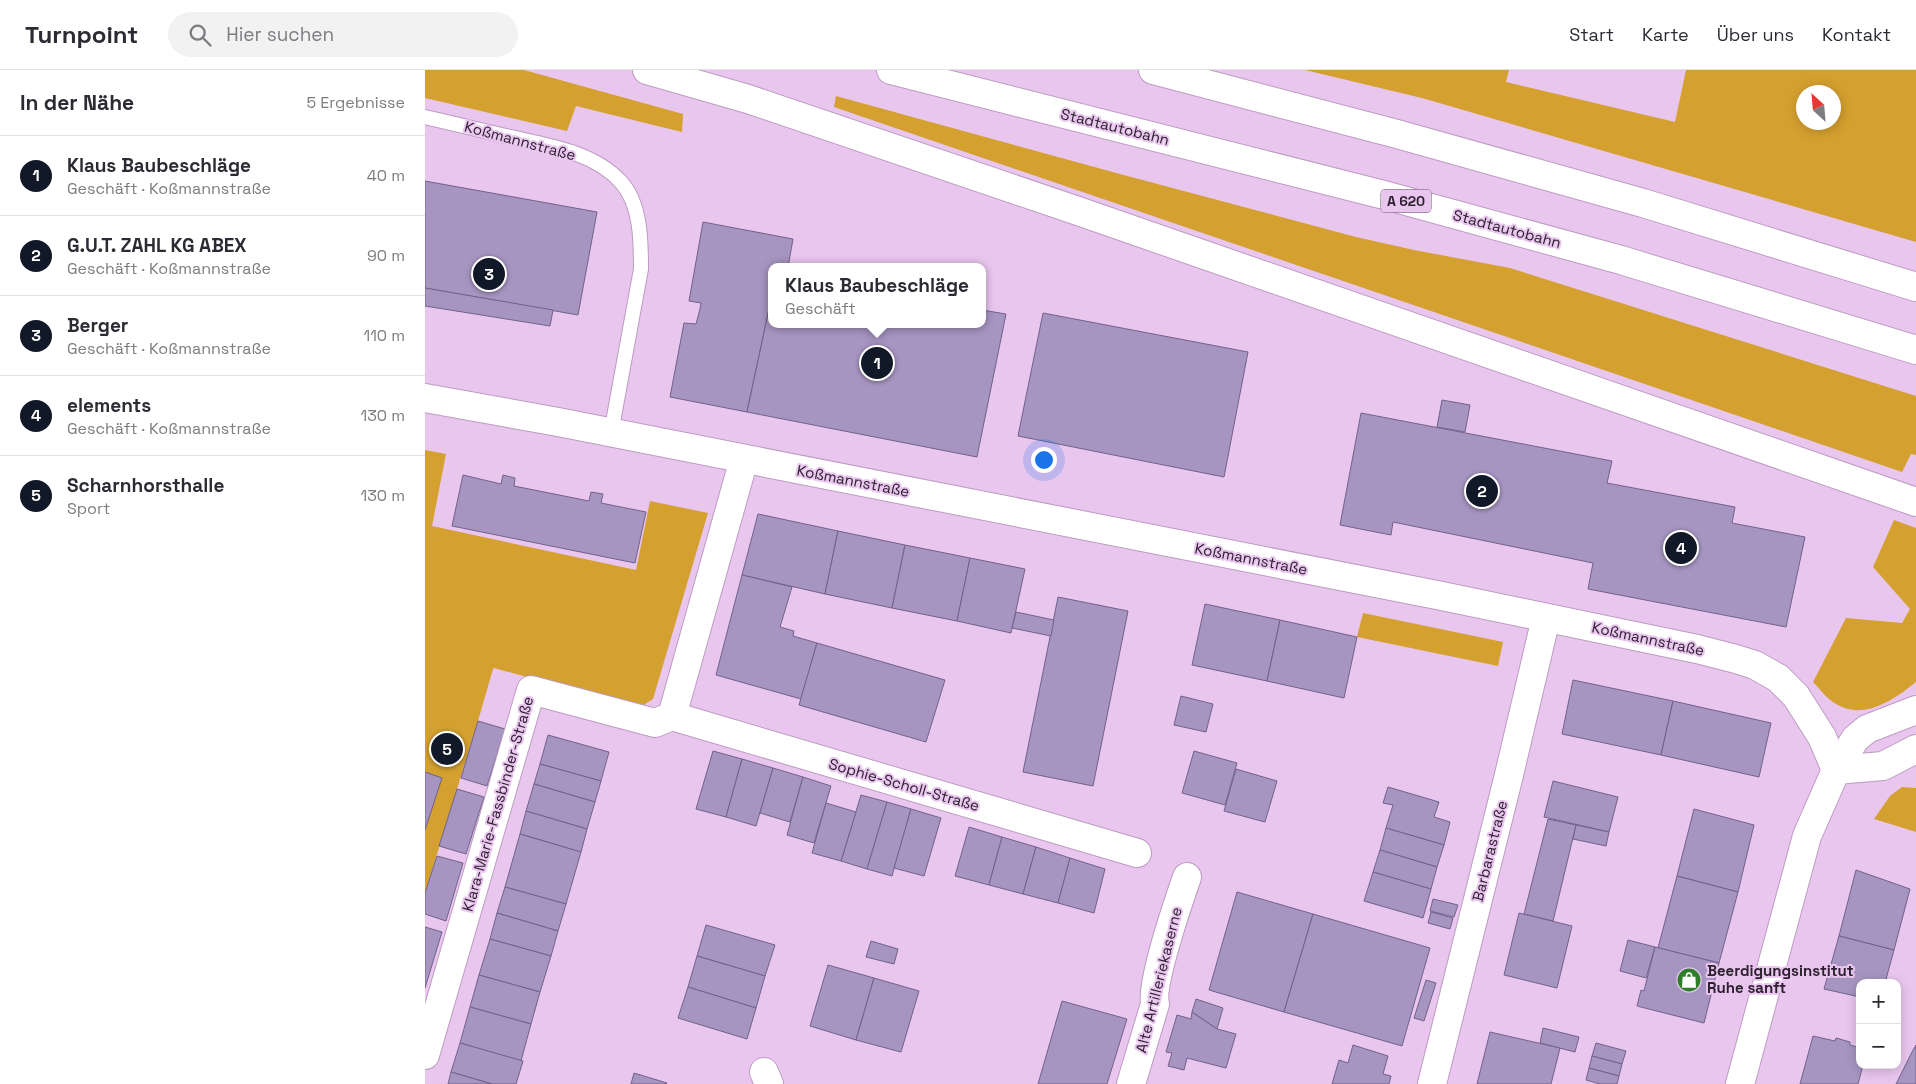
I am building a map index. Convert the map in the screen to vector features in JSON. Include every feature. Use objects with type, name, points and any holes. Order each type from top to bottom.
[{"type":"main road","points":[[647,70],[748,99],[1916,502]]},
{"type":"main road","name":"Stadtautobahn","points":[[891,70],[1384,195],[1621,260],[1916,350]]},
{"type":"main road","points":[[1153,70],[1397,134],[1643,203],[1916,287]]},
{"type":"main road","name":"Koßmannstraße","points":[[425,398],[1363,580],[1697,649],[1755,665],[1779,678],[1796,696],[1822,737],[1836,770]]},
{"type":"main road","points":[[672,716],[744,459]]},
{"type":"main road","name":"Barbarastraße","points":[[1433,1084],[1546,618]]},
{"type":"main road","name":"Klara-Marie-Fassbinder-Straße","points":[[425,1054],[531,690],[655,724],[672,716]]},
{"type":"main road","points":[[1740,1084],[1807,836],[1836,770],[1855,739],[1867,728],[1916,710]]},
{"type":"main road","name":"Sophie-Scholl-Straße","points":[[672,716],[1137,853]]},
{"type":"main road","points":[[1836,770],[1883,766],[1916,749]]},
{"type":"main road","name":"Alte Artilleriekaserne","points":[[1131,1084],[1155,1004],[1153,998],[1157,979],[1187,877]]},
{"type":"lane","name":"Koßmannstraße","points":[[425,116],[577,154],[605,169],[622,183],[637,216],[641,246],[641,269],[611,433]]},
{"type":"shaded area","points":[[425,70],[524,70],[683,114],[682,132],[576,106],[567,131],[425,98]]},
{"type":"shaded area","points":[[1305,70],[1509,70],[1506,82],[1675,122],[1686,70],[1916,70],[1916,242],[1422,98]]},
{"type":"shaded area","points":[[836,96],[1356,237],[1510,268],[1916,396],[1916,455],[1911,454],[1902,472],[834,107]]},
{"type":"shaded area","points":[[425,450],[446,454],[432,526],[636,570],[650,501],[708,513],[653,699],[639,708],[493,669],[425,893]]},
{"type":"shaded area","points":[[1894,520],[1916,528],[1916,682],[1885,703],[1863,710],[1852,710],[1840,706],[1829,699],[1813,682],[1846,618],[1902,623],[1910,609],[1873,567]]},
{"type":"shaded area","points":[[1363,613],[1503,642],[1498,666],[1357,637]]},
{"type":"shaded area","points":[[1902,787],[1916,788],[1916,832],[1874,819],[1890,796]]},
{"type":"building","points":[[425,181],[597,212],[578,315],[425,288]]},
{"type":"building","points":[[703,222],[793,239],[789,263],[768,263],[768,314],[747,412],[670,397],[684,323],[696,324],[700,309],[701,303],[689,301]]},
{"type":"building","points":[[425,288],[553,310],[550,326],[425,306]]},
{"type":"building","points":[[986,311],[1006,314],[977,457],[747,412],[768,314],[768,328],[986,328]]},
{"type":"building","points":[[1043,313],[1248,352],[1224,477],[1018,436]]},
{"type":"building","points":[[1442,400],[1470,405],[1465,432],[1437,427]]},
{"type":"building","points":[[1361,413],[1612,461],[1607,483],[1735,507],[1732,523],[1805,537],[1786,627],[1588,589],[1593,563],[1393,522],[1391,535],[1340,525]]},
{"type":"building","points":[[463,475],[501,484],[503,475],[515,478],[514,486],[589,501],[591,492],[603,494],[601,503],[646,512],[635,563],[452,526]]},
{"type":"building","points":[[758,514],[838,531],[825,594],[742,575]]},
{"type":"building","points":[[838,531],[905,545],[892,608],[825,594]]},
{"type":"building","points":[[905,545],[970,558],[957,621],[892,608]]},
{"type":"building","points":[[970,558],[1025,569],[1011,633],[957,621]]},
{"type":"building","points":[[742,575],[792,587],[780,627],[794,631],[793,636],[817,643],[801,699],[716,675]]},
{"type":"building","points":[[1058,597],[1128,611],[1093,786],[1023,772]]},
{"type":"building","points":[[1205,604],[1280,620],[1267,681],[1192,665]]},
{"type":"building","points":[[1016,612],[1054,620],[1051,636],[1012,628]]},
{"type":"building","points":[[1280,620],[1357,637],[1344,698],[1267,681]]},
{"type":"building","points":[[817,643],[945,680],[926,742],[799,705]]},
{"type":"building","points":[[1573,680],[1673,701],[1661,755],[1562,734]]},
{"type":"building","points":[[1181,696],[1213,704],[1206,732],[1174,725]]},
{"type":"building","points":[[1673,701],[1771,723],[1759,777],[1661,755]]},
{"type":"building","points":[[478,721],[505,729],[487,786],[461,778]]},
{"type":"building","points":[[548,735],[609,752],[601,781],[540,764]]},
{"type":"building","points":[[713,751],[742,759],[726,817],[696,809]]},
{"type":"building","points":[[1194,751],[1237,763],[1225,805],[1182,793]]},
{"type":"building","points":[[742,759],[773,768],[756,826],[726,817]]},
{"type":"building","points":[[540,764],[601,781],[595,802],[534,784]]},
{"type":"building","points":[[773,768],[803,777],[790,822],[760,813]]},
{"type":"building","points":[[1236,769],[1277,781],[1265,822],[1224,811]]},
{"type":"building","points":[[425,772],[442,778],[425,830]]},
{"type":"building","points":[[803,777],[831,786],[814,843],[787,835]]},
{"type":"building","points":[[1553,781],[1618,797],[1609,832],[1544,817]]},
{"type":"building","points":[[534,784],[595,802],[587,829],[526,811]]},
{"type":"building","points":[[1388,787],[1439,802],[1434,817],[1450,822],[1444,845],[1386,828],[1393,805],[1383,803]]},
{"type":"building","points":[[457,789],[484,797],[466,854],[439,846]]},
{"type":"building","points":[[861,795],[887,802],[867,869],[841,861]]},
{"type":"building","points":[[887,802],[911,809],[892,876],[867,869]]},
{"type":"building","points":[[826,803],[856,812],[841,861],[812,853]]},
{"type":"building","points":[[911,809],[941,818],[924,876],[894,868]]},
{"type":"building","points":[[1694,809],[1754,825],[1738,892],[1677,876]]},
{"type":"building","points":[[526,811],[587,829],[581,852],[520,834]]},
{"type":"building","points":[[1548,819],[1576,825],[1553,921],[1524,914]]},
{"type":"building","points":[[1576,825],[1609,832],[1606,846],[1573,839]]},
{"type":"building","points":[[969,827],[1002,837],[989,885],[955,876]]},
{"type":"building","points":[[1386,828],[1444,845],[1437,867],[1380,850]]},
{"type":"building","points":[[520,834],[581,852],[566,904],[505,887]]},
{"type":"building","points":[[1002,837],[1036,847],[1023,894],[989,885]]},
{"type":"building","points":[[1036,847],[1070,858],[1058,903],[1023,894]]},
{"type":"building","points":[[1380,850],[1437,867],[1431,889],[1373,872]]},
{"type":"building","points":[[437,856],[463,863],[446,921],[425,914],[425,893]]},
{"type":"building","points":[[1070,858],[1105,869],[1094,913],[1058,903]]},
{"type":"building","points":[[1856,870],[1910,889],[1894,950],[1839,936]]},
{"type":"building","points":[[1373,872],[1431,889],[1423,918],[1364,901]]},
{"type":"building","points":[[1677,876],[1738,892],[1719,963],[1658,948]]},
{"type":"building","points":[[505,887],[566,904],[558,931],[497,913]]},
{"type":"building","points":[[1237,892],[1313,914],[1284,1012],[1209,990]]},
{"type":"building","points":[[1433,899],[1458,905],[1454,917],[1430,911]]},
{"type":"building","points":[[1431,912],[1453,918],[1450,929],[1428,923]]},
{"type":"building","points":[[497,913],[558,931],[551,956],[490,939]]},
{"type":"building","points":[[1519,913],[1572,926],[1557,988],[1504,975]]},
{"type":"building","points":[[1313,914],[1430,948],[1402,1046],[1284,1012]]},
{"type":"building","points":[[706,925],[775,945],[765,976],[697,956]]},
{"type":"building","points":[[425,927],[442,932],[425,988]]},
{"type":"building","points":[[1839,936],[1894,950],[1886,979],[1856,979],[1856,996],[1824,989]]},
{"type":"building","points":[[490,939],[551,956],[540,992],[479,975]]},
{"type":"building","points":[[1628,940],[1655,947],[1646,978],[1620,971]]},
{"type":"building","points":[[871,941],[898,949],[894,964],[866,957]]},
{"type":"building","points":[[1655,947],[1719,963],[1704,1023],[1637,1006],[1641,990],[1644,991]]},
{"type":"building","points":[[697,956],[765,976],[756,1008],[688,987]]},
{"type":"building","points":[[828,965],[874,978],[856,1040],[810,1026]]},
{"type":"building","points":[[479,975],[540,992],[531,1024],[470,1007]]},
{"type":"building","points":[[874,978],[919,991],[901,1052],[856,1040]]},
{"type":"building","points":[[1426,980],[1436,983],[1424,1021],[1414,1018]]},
{"type":"building","points":[[688,987],[756,1008],[747,1039],[678,1018]]},
{"type":"building","points":[[1196,999],[1223,1008],[1217,1029],[1192,1012]]},
{"type":"building","points":[[1062,1001],[1127,1019],[1107,1084],[1038,1084]]},
{"type":"building","points":[[470,1007],[531,1024],[521,1061],[460,1043]]},
{"type":"building","points":[[1192,1012],[1217,1029],[1236,1034],[1226,1068],[1187,1058],[1184,1070],[1168,1066],[1172,1053],[1166,1052],[1177,1015],[1191,1019]]},
{"type":"building","points":[[1543,1028],[1579,1037],[1575,1052],[1540,1043]]},
{"type":"building","points":[[1490,1032],[1560,1048],[1551,1084],[1477,1084]]},
{"type":"building","points":[[1813,1036],[1835,1041],[1836,1038],[1850,1042],[1850,1045],[1856,1047],[1856,1069],[1862,1069],[1858,1084],[1800,1084]]},
{"type":"building","points":[[460,1043],[523,1061],[516,1084],[492,1084],[451,1072]]},
{"type":"building","points":[[1596,1043],[1626,1051],[1622,1064],[1592,1056]]},
{"type":"building","points":[[1353,1045],[1388,1056],[1383,1074],[1391,1076],[1389,1084],[1332,1084],[1339,1060],[1348,1063]]},
{"type":"building","points":[[1916,1045],[1916,1084],[1896,1084],[1912,1052]]},
{"type":"building","points":[[1592,1056],[1622,1064],[1619,1076],[1589,1068]]},
{"type":"building","points":[[1589,1068],[1619,1076],[1617,1084],[1600,1084],[1586,1080]]},
{"type":"building","points":[[451,1072],[492,1084],[448,1084]]},
{"type":"building","points":[[634,1073],[667,1083],[631,1084]]},
{"type":"place","name":"Berger","points":[[489,274]]},
{"type":"place","name":"Klaus Baubeschläge","points":[[877,363]]},
{"type":"place","name":"G.U.T. ZAHL KG ABEX","points":[[1482,491]]},
{"type":"place","name":"elements","points":[[1681,548]]},
{"type":"place","name":"Scharnhorsthalle","points":[[447,749]]},
{"type":"place","name":"Beerdigungsinstitut Ruhe sanft","points":[[1689,980]]}]
